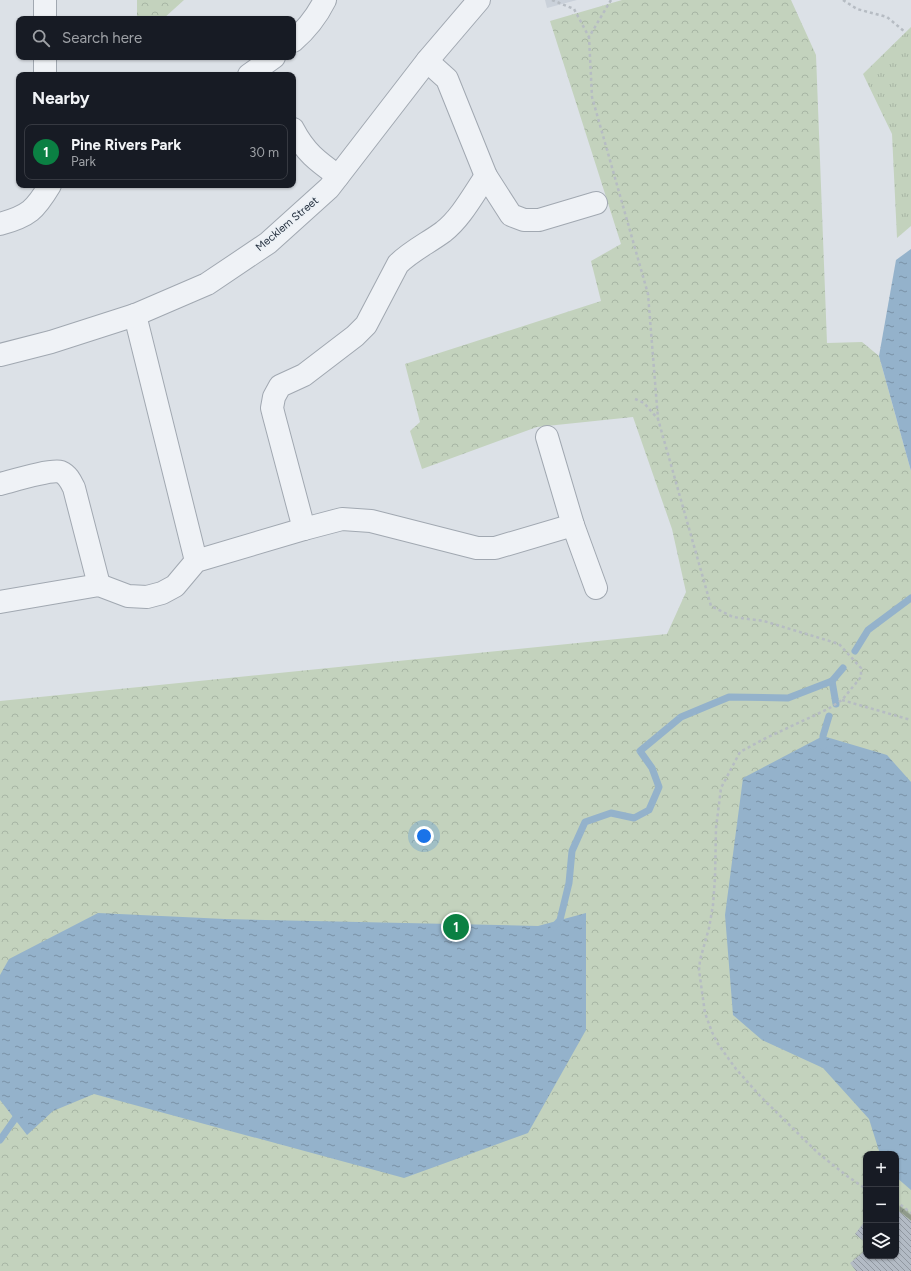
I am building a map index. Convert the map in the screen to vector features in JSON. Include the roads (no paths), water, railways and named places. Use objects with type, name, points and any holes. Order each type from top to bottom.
[{"type":"street","points":[[45,0],[45,16]]},
{"type":"street","points":[[296,39],[304,32],[325,0]]},
{"type":"street","name":"Mecklem Street","points":[[0,355],[51,342],[135,316],[207,284],[268,243],[329,188],[427,60],[479,0]]},
{"type":"street","points":[[45,60],[45,72]]},
{"type":"street","points":[[427,60],[447,80],[486,176],[511,214],[524,220],[539,220],[596,203]]},
{"type":"street","points":[[296,135],[300,142],[316,160],[338,176]]},
{"type":"street","points":[[304,529],[272,408],[274,397],[280,386],[304,375],[355,336],[366,325],[398,264],[404,258],[444,231],[460,214],[486,176]]},
{"type":"street","points":[[0,224],[14,220],[31,211],[40,202],[48,188]]},
{"type":"street","points":[[135,316],[196,561]]},
{"type":"street","points":[[547,437],[573,525],[596,588]]},
{"type":"street","points":[[0,484],[50,472],[61,472],[70,479],[74,488],[99,585]]},
{"type":"street","points":[[0,602],[99,585],[128,596],[147,597],[162,593],[175,586],[196,561],[342,519],[371,521],[477,548],[495,548],[573,525]]},
{"type":"water","points":[[911,249],[911,471],[879,356],[896,260]]},
{"type":"water","points":[[823,736],[887,755],[911,782],[911,1190],[899,1180],[899,1151],[879,1151],[869,1119],[823,1068],[762,1040],[733,1015],[725,915],[743,778]]},
{"type":"water","points":[[98,913],[225,919],[538,926],[586,913],[586,1030],[528,1133],[404,1178],[94,1094],[53,1111],[27,1135],[0,1100],[0,975],[9,959]]},
{"type":"waterway","points":[[855,651],[868,630],[911,598]]},
{"type":"waterway","points":[[554,927],[560,920],[569,883],[572,851],[585,822],[611,813],[634,818],[649,810],[659,787],[652,768],[640,751],[681,717],[729,697],[788,698],[832,681],[843,668]]},
{"type":"waterway","points":[[832,681],[836,704]]},
{"type":"waterway","points":[[823,746],[823,736],[829,716]]},
{"type":"waterway","points":[[0,1140],[19,1113]]},
{"type":"place","name":"Pine Rivers Park","points":[[456,927]]}]
